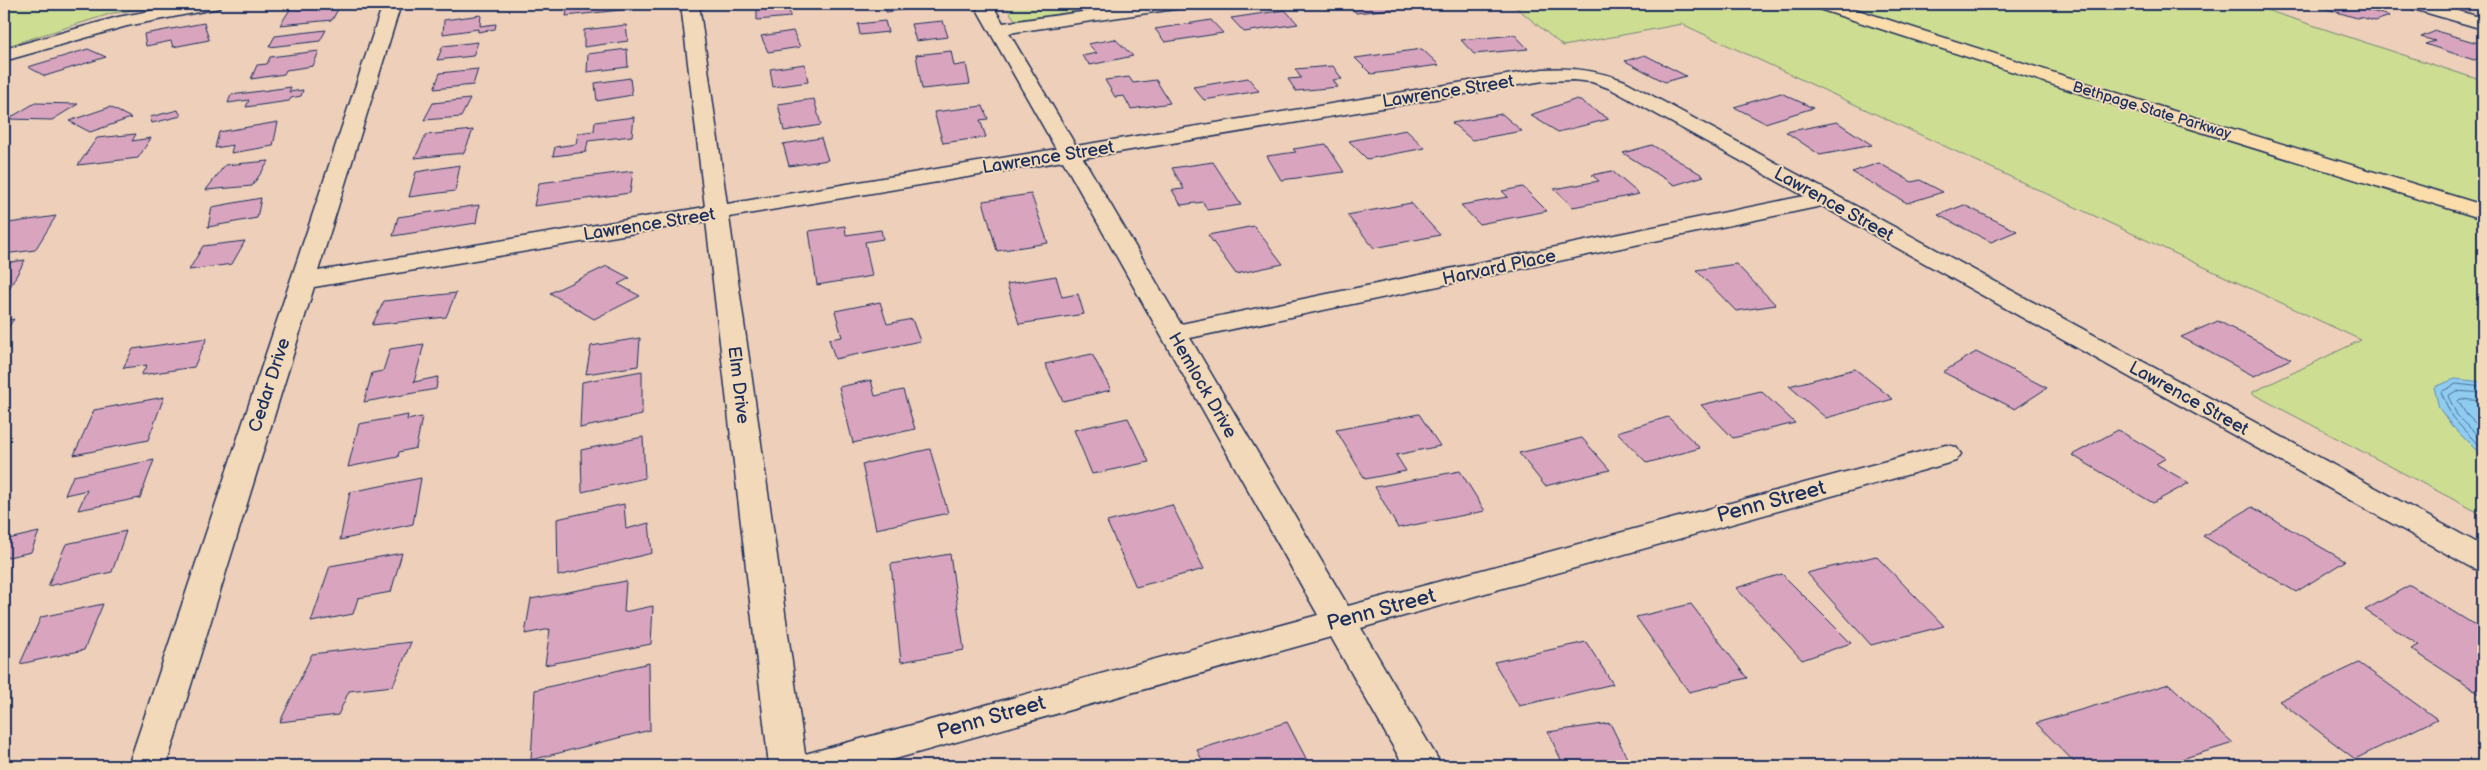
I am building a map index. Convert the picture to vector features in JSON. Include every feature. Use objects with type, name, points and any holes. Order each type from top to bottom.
[{"type":"highway","name":"Bethpage State Parkway","points":[[1822,4],[2160,113],[2483,212]]},
{"type":"street","points":[[4,54],[124,21],[213,4]]},
{"type":"street","name":"Cedar Drive","points":[[146,766],[392,4]]},
{"type":"street","name":"Elm Drive","points":[[690,4],[788,766]]},
{"type":"street","name":"Hemlock Drive","points":[[983,4],[1423,766]]},
{"type":"street","points":[[997,28],[1176,4]]},
{"type":"street","points":[[2416,4],[2483,24]]},
{"type":"street","name":"Lawrence Street","points":[[302,281],[1543,75],[1576,73],[1595,76],[1618,85],[2483,560]]},
{"type":"street","name":"Harvard Place","points":[[1173,334],[1824,199]]},
{"type":"street","name":"Penn Street","points":[[816,766],[1338,620],[1946,454]]},
{"type":"green space","points":[[4,4],[180,4],[113,13],[4,47]]},
{"type":"green space","points":[[1004,4],[1130,4],[1015,20]]},
{"type":"green space","points":[[1512,4],[2248,4],[2483,81],[2483,515],[2251,393],[2361,340],[1682,24],[1563,46]]},
{"type":"water","points":[[2455,379],[2483,382],[2483,457],[2452,426],[2439,408],[2434,387]]},
{"type":"building","points":[[341,4],[332,20],[280,25],[291,8]]},
{"type":"building","points":[[453,4],[494,4],[452,9]]},
{"type":"building","points":[[568,4],[630,4],[630,9],[566,16]]},
{"type":"building","points":[[789,4],[790,17],[757,20],[757,6]]},
{"type":"building","points":[[884,4],[916,4],[918,8],[886,12]]},
{"type":"building","points":[[1348,4],[1407,4],[1410,7],[1356,13]]},
{"type":"building","points":[[1429,4],[1459,4],[1433,7]]},
{"type":"building","points":[[2310,4],[2345,4],[2390,16],[2375,21],[2357,18]]},
{"type":"building","points":[[1285,10],[1298,24],[1244,32],[1231,18]]},
{"type":"building","points":[[481,15],[480,26],[496,24],[495,29],[478,32],[478,29],[443,34],[444,20]]},
{"type":"building","points":[[1211,20],[1223,33],[1165,42],[1155,29]]},
{"type":"building","points":[[885,21],[888,32],[860,35],[858,24]]},
{"type":"building","points":[[943,21],[948,37],[916,41],[911,24]]},
{"type":"building","points":[[204,23],[209,40],[173,47],[171,41],[146,46],[144,34]]},
{"type":"building","points":[[626,25],[628,41],[584,47],[584,30]]},
{"type":"building","points":[[326,30],[320,41],[269,47],[275,36]]},
{"type":"building","points":[[793,31],[800,47],[768,52],[761,36]]},
{"type":"building","points":[[2436,31],[2481,44],[2478,45],[2483,47],[2483,57],[2474,60],[2425,44],[2435,41],[2421,37]]},
{"type":"building","points":[[1515,35],[1528,49],[1474,54],[1461,40]]},
{"type":"building","points":[[1115,39],[1133,56],[1090,65],[1082,56],[1097,53],[1088,44]]},
{"type":"building","points":[[478,42],[473,56],[437,60],[443,46]]},
{"type":"building","points":[[88,49],[106,57],[45,76],[28,67]]},
{"type":"building","points":[[627,49],[628,67],[587,72],[588,54]]},
{"type":"building","points":[[1422,49],[1439,65],[1371,74],[1355,58]]},
{"type":"building","points":[[319,51],[313,66],[286,70],[284,74],[251,79],[257,65],[267,64],[270,57]]},
{"type":"building","points":[[951,51],[954,66],[966,64],[970,84],[922,89],[916,55]]},
{"type":"building","points":[[1645,55],[1686,76],[1665,82],[1625,61]]},
{"type":"building","points":[[805,64],[808,82],[773,87],[770,69]]},
{"type":"building","points":[[1333,66],[1342,79],[1333,80],[1338,87],[1296,91],[1288,79],[1301,78],[1295,69]]},
{"type":"building","points":[[478,69],[473,85],[434,89],[440,73]]},
{"type":"building","points":[[1129,77],[1133,83],[1156,80],[1170,103],[1131,109],[1124,96],[1115,97],[1105,80]]},
{"type":"building","points":[[630,78],[632,95],[597,101],[595,83]]},
{"type":"building","points":[[1248,78],[1259,91],[1204,100],[1193,87]]},
{"type":"building","points":[[291,87],[289,92],[303,90],[301,96],[291,98],[289,101],[246,107],[249,100],[228,103],[231,95]]},
{"type":"building","points":[[1781,93],[1813,108],[1765,123],[1734,107]]},
{"type":"building","points":[[470,99],[461,117],[424,120],[433,103]]},
{"type":"building","points":[[814,99],[821,125],[784,131],[778,104]]},
{"type":"building","points":[[1577,99],[1609,119],[1558,132],[1530,115]]},
{"type":"building","points":[[35,103],[78,104],[52,120],[8,119]]},
{"type":"building","points":[[983,106],[988,119],[980,120],[986,137],[943,143],[934,112]]},
{"type":"building","points":[[110,107],[131,118],[90,132],[69,121]]},
{"type":"building","points":[[178,110],[181,116],[152,123],[150,117]]},
{"type":"building","points":[[1502,114],[1522,131],[1472,140],[1452,123]]},
{"type":"building","points":[[634,117],[632,136],[588,141],[586,152],[553,156],[555,147],[576,144],[578,133],[594,131],[595,122]]},
{"type":"building","points":[[278,122],[273,146],[231,153],[233,145],[215,148],[219,132]]},
{"type":"building","points":[[1837,122],[1872,145],[1820,155],[1786,132]]},
{"type":"building","points":[[473,130],[464,153],[415,158],[426,135]]},
{"type":"building","points":[[1406,130],[1425,148],[1367,159],[1349,141]]},
{"type":"building","points":[[136,134],[132,141],[151,138],[138,158],[78,165],[97,138]]},
{"type":"building","points":[[821,138],[828,160],[789,166],[783,144]]},
{"type":"building","points":[[1326,144],[1344,172],[1281,180],[1267,156],[1296,152],[1293,149]]},
{"type":"building","points":[[1652,145],[1704,176],[1675,185],[1623,153]]},
{"type":"building","points":[[269,161],[252,186],[206,190],[225,165]]},
{"type":"building","points":[[1213,162],[1241,205],[1207,210],[1203,202],[1181,205],[1172,190],[1184,189],[1172,168]]},
{"type":"building","points":[[1879,163],[1912,182],[1920,180],[1943,192],[1907,203],[1852,172]]},
{"type":"building","points":[[460,165],[455,191],[409,197],[416,172]]},
{"type":"building","points":[[633,171],[630,193],[534,206],[539,183]]},
{"type":"building","points":[[1612,171],[1639,194],[1573,207],[1554,189],[1599,181],[1592,175]]},
{"type":"building","points":[[1523,187],[1547,211],[1479,224],[1461,205],[1508,197],[1502,191]]},
{"type":"building","points":[[1031,194],[1048,243],[997,251],[983,201]]},
{"type":"building","points":[[261,198],[257,218],[208,227],[212,207]]},
{"type":"building","points":[[1411,203],[1440,235],[1374,248],[1347,215]]},
{"type":"building","points":[[479,205],[476,223],[393,236],[398,217]]},
{"type":"building","points":[[1964,205],[2017,231],[1991,242],[1938,215]]},
{"type":"building","points":[[56,216],[35,250],[4,254],[4,230],[9,223]]},
{"type":"building","points":[[845,226],[846,235],[881,230],[883,239],[865,242],[872,276],[817,285],[809,231]]},
{"type":"building","points":[[1254,226],[1283,264],[1236,274],[1208,235]]},
{"type":"building","points":[[245,241],[232,264],[189,270],[203,246]]},
{"type":"building","points":[[25,260],[5,296],[4,297],[4,263]]},
{"type":"building","points":[[1736,264],[1776,305],[1736,311],[1696,270]]},
{"type":"building","points":[[607,266],[630,278],[618,284],[640,296],[594,319],[550,293]]},
{"type":"building","points":[[1056,276],[1062,297],[1078,294],[1084,314],[1019,324],[1007,284]]},
{"type":"building","points":[[456,293],[446,317],[372,325],[384,301]]},
{"type":"building","points":[[880,302],[887,324],[912,319],[920,341],[835,359],[829,339],[842,337],[835,311]]},
{"type":"building","points":[[14,319],[4,333],[4,321]]},
{"type":"building","points":[[2218,321],[2291,359],[2254,376],[2181,337]]},
{"type":"building","points":[[207,338],[194,367],[141,375],[147,365],[123,368],[133,349]]},
{"type":"building","points":[[640,338],[638,366],[586,374],[591,346]]},
{"type":"building","points":[[424,344],[414,382],[438,377],[436,389],[364,402],[372,373],[383,371],[390,349]]},
{"type":"building","points":[[1976,352],[2047,388],[2015,409],[1943,372]]},
{"type":"building","points":[[1092,354],[1111,390],[1063,401],[1045,364]]},
{"type":"building","points":[[1855,369],[1893,399],[1826,418],[1789,386]]},
{"type":"building","points":[[642,371],[642,415],[580,428],[582,382]]},
{"type":"building","points":[[871,380],[875,396],[903,390],[915,429],[853,443],[839,387]]},
{"type":"building","points":[[1761,391],[1795,423],[1733,438],[1701,405]]},
{"type":"building","points":[[164,397],[148,440],[74,455],[94,410]]},
{"type":"building","points":[[1419,414],[1440,446],[1396,455],[1406,471],[1365,479],[1336,430]]},
{"type":"building","points":[[408,415],[407,420],[422,417],[416,448],[399,452],[398,457],[348,467],[359,424]]},
{"type":"building","points":[[1668,417],[1700,448],[1647,463],[1617,432]]},
{"type":"building","points":[[1128,418],[1149,462],[1092,474],[1074,430]]},
{"type":"building","points":[[2118,430],[2166,458],[2156,464],[2189,483],[2153,503],[2072,455]]},
{"type":"building","points":[[643,437],[645,478],[582,492],[581,450]]},
{"type":"building","points":[[1582,438],[1610,470],[1545,486],[1519,453]]},
{"type":"building","points":[[930,449],[948,513],[876,529],[862,464]]},
{"type":"building","points":[[154,460],[140,498],[78,510],[87,490],[65,495],[73,476]]},
{"type":"building","points":[[1460,471],[1485,511],[1398,528],[1375,487]]},
{"type":"building","points":[[421,478],[413,524],[340,540],[350,492]]},
{"type":"building","points":[[624,504],[626,529],[649,523],[652,553],[558,576],[557,519]]},
{"type":"building","points":[[1172,505],[1204,569],[1136,587],[1107,522]]},
{"type":"building","points":[[2252,507],[2345,561],[2296,592],[2203,536]]},
{"type":"building","points":[[126,531],[112,572],[48,586],[66,544]]},
{"type":"building","points":[[39,532],[31,552],[4,558],[4,540]]},
{"type":"building","points":[[402,553],[391,592],[358,598],[353,614],[311,622],[330,566]]},
{"type":"building","points":[[950,554],[964,650],[901,662],[891,564]]},
{"type":"building","points":[[1876,556],[1944,626],[1871,645],[1807,573]]},
{"type":"building","points":[[1782,574],[1851,643],[1802,660],[1736,588]]},
{"type":"building","points":[[626,581],[624,612],[653,606],[651,644],[545,665],[550,629],[525,634],[531,599]]},
{"type":"building","points":[[2410,585],[2483,630],[2483,691],[2480,694],[2411,649],[2419,645],[2365,610]]},
{"type":"building","points":[[103,604],[84,650],[20,664],[41,617]]},
{"type":"building","points":[[1691,604],[1747,678],[1689,692],[1636,617]]},
{"type":"building","points":[[411,642],[393,686],[349,691],[338,715],[280,722],[312,654]]},
{"type":"building","points":[[1586,642],[1613,684],[1519,706],[1494,662]]},
{"type":"building","points":[[649,663],[650,730],[531,760],[535,690]]},
{"type":"building","points":[[2359,663],[2437,719],[2355,759],[2279,701]]},
{"type":"building","points":[[2169,684],[2233,743],[2159,766],[2078,766],[2036,723]]},
{"type":"building","points":[[1287,722],[1310,766],[1205,766],[1197,750]]},
{"type":"building","points":[[1610,723],[1631,766],[1564,766],[1548,732]]}]
